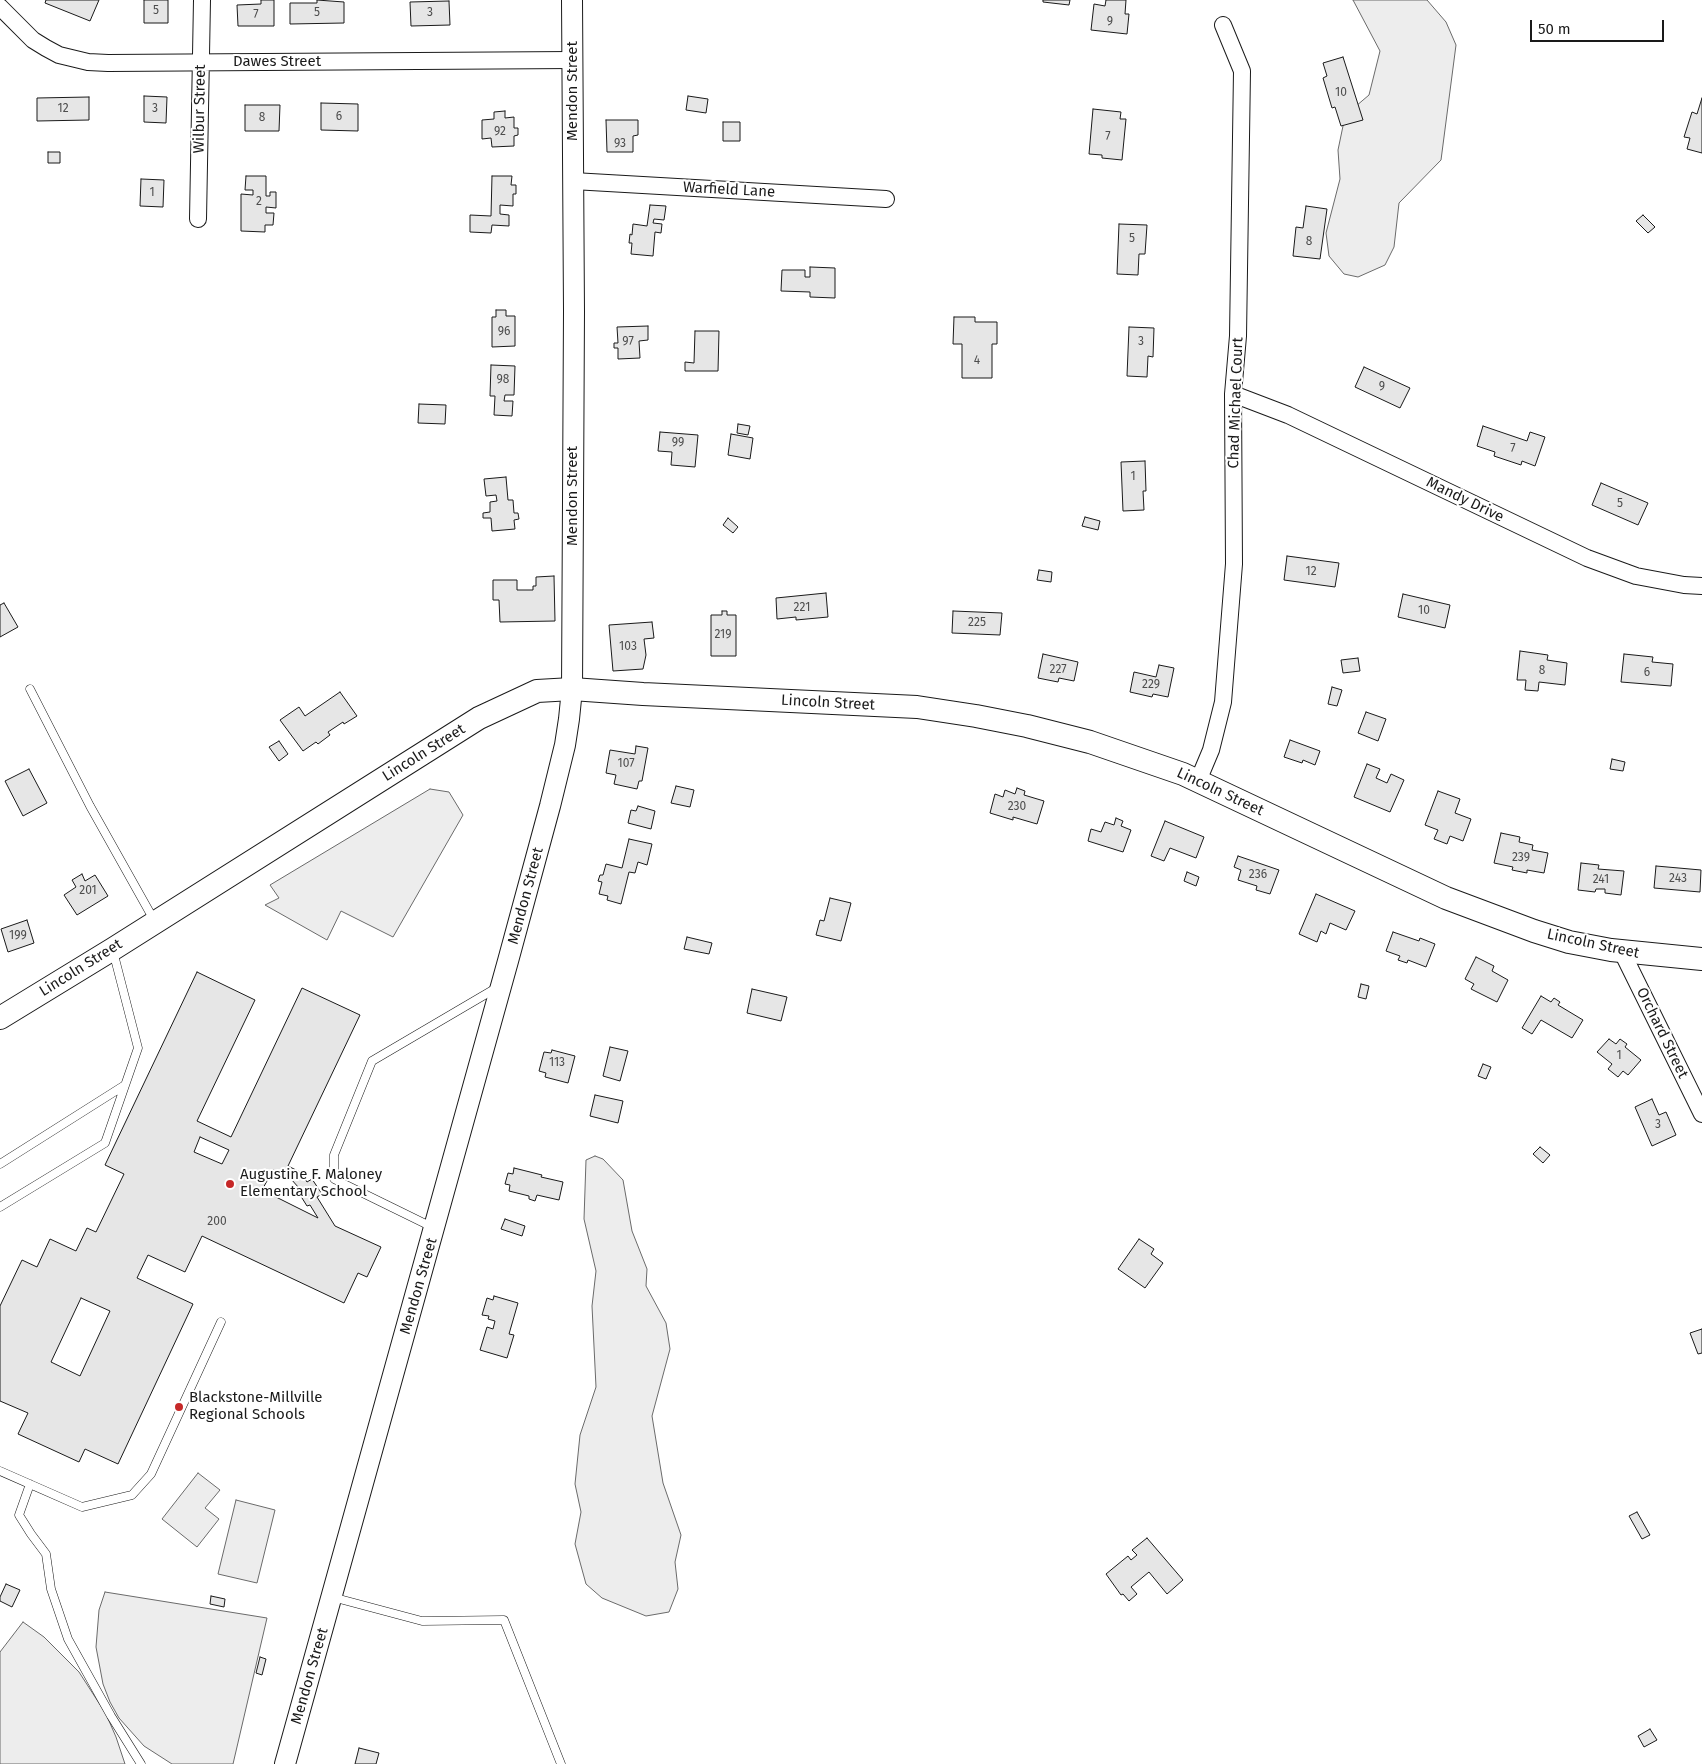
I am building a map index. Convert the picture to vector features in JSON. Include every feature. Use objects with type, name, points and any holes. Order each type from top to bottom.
[{"type":"main road","name":"Lincoln Street","points":[[0,1018],[480,718],[537,691],[572,689],[917,707],[1005,721],[1083,740],[1165,767],[1467,907],[1552,937],[1590,947],[1622,952],[1702,959]]},
{"type":"street","name":"Wilbur Street","points":[[198,219],[202,0]]},
{"type":"street","name":"Mendon Street","points":[[285,1764],[435,1228],[565,745],[572,689],[574,311],[572,0]]},
{"type":"street","name":"Dawes Street","points":[[0,7],[33,40],[59,55],[73,59],[108,63],[572,60]]},
{"type":"street","name":"Chad Michael Court","points":[[1198,781],[1211,750],[1223,702],[1234,564],[1234,394],[1238,336],[1242,71],[1222,25]]},
{"type":"street","name":"Warfield Lane","points":[[573,181],[886,199]]},
{"type":"street","name":"Mandy Drive","points":[[1234,394],[1288,415],[1586,558],[1636,576],[1684,585],[1702,586]]},
{"type":"street","name":"Orchard Street","points":[[1622,952],[1702,1114]]},
{"type":"lane","points":[[30,689],[90,806],[155,922]]},
{"type":"lane","points":[[0,1206],[105,1143],[138,1048],[112,949]]},
{"type":"lane","points":[[435,1228],[334,1179],[334,1155],[372,1061],[502,984]]},
{"type":"lane","points":[[0,1164],[125,1085]]},
{"type":"lane","points":[[0,1471],[82,1507],[132,1496],[151,1474],[220,1322]]},
{"type":"lane","points":[[30,1484],[19,1515],[46,1554],[51,1589],[68,1639],[111,1716],[141,1764]]},
{"type":"lane","points":[[332,1597],[422,1621],[504,1620],[561,1764]]},
{"type":"shaded area","points":[[1353,0],[1427,0],[1446,22],[1456,45],[1441,160],[1399,203],[1394,247],[1385,265],[1358,277],[1344,274],[1329,256],[1326,233],[1340,179],[1338,150],[1343,126],[1349,112],[1369,95],[1380,51]]},
{"type":"shaded area","points":[[430,789],[449,792],[463,815],[393,937],[341,911],[327,940],[265,905],[279,898],[270,885]]},
{"type":"shaded area","points":[[595,1156],[603,1159],[623,1180],[632,1231],[647,1269],[646,1286],[666,1323],[670,1349],[652,1416],[663,1483],[681,1535],[675,1562],[678,1589],[669,1612],[646,1616],[602,1598],[586,1584],[575,1544],[581,1512],[575,1484],[580,1435],[596,1387],[592,1306],[596,1271],[584,1219],[586,1160]]},
{"type":"shaded area","points":[[198,1473],[220,1490],[205,1508],[219,1519],[197,1547],[162,1519]]},
{"type":"shaded area","points":[[236,1500],[275,1510],[257,1583],[218,1574]]},
{"type":"shaded area","points":[[105,1592],[267,1618],[233,1764],[172,1764],[144,1746],[119,1718],[103,1684],[96,1647],[99,1610]]},
{"type":"shaded area","points":[[23,1622],[44,1637],[79,1672],[106,1714],[125,1764],[0,1764],[0,1652]]},
{"type":"building","points":[[46,0],[99,0],[90,21],[45,3]]},
{"type":"building","points":[[144,0],[168,0],[168,23],[144,23]]},
{"type":"building","points":[[261,0],[274,0],[274,26],[238,26],[237,5],[261,4]]},
{"type":"building","points":[[317,0],[344,2],[344,23],[290,24],[290,3],[317,3]]},
{"type":"building","points":[[1043,0],[1070,0],[1069,5],[1043,2]]},
{"type":"building","points":[[1106,0],[1126,0],[1125,14],[1129,14],[1127,34],[1091,30],[1094,4],[1105,6]]},
{"type":"building","points":[[449,1],[450,25],[411,26],[410,2]]},
{"type":"building","points":[[1343,57],[1363,120],[1341,126],[1335,107],[1332,108],[1323,78],[1327,76],[1323,63]]},
{"type":"building","points":[[144,96],[167,97],[166,123],[144,122]]},
{"type":"building","points":[[688,96],[708,99],[706,113],[686,110]]},
{"type":"building","points":[[89,97],[89,120],[37,121],[37,98]]},
{"type":"building","points":[[1702,98],[1702,153],[1687,149],[1690,138],[1684,137],[1692,112],[1697,114]]},
{"type":"building","points":[[321,103],[358,104],[358,131],[321,130]]},
{"type":"building","points":[[245,105],[280,105],[279,131],[245,131]]},
{"type":"building","points":[[1093,109],[1121,112],[1120,119],[1126,119],[1122,160],[1102,158],[1102,155],[1089,154]]},
{"type":"building","points":[[505,111],[505,118],[514,117],[514,128],[518,128],[518,135],[514,136],[514,146],[492,147],[491,138],[482,139],[482,120],[494,119],[494,112]]},
{"type":"building","points":[[606,120],[638,120],[638,135],[633,136],[633,152],[607,152]]},
{"type":"building","points":[[723,122],[740,122],[740,141],[723,141]]},
{"type":"building","points":[[48,152],[60,152],[60,163],[48,163]]},
{"type":"building","points":[[246,176],[266,176],[266,196],[270,196],[270,192],[276,192],[276,208],[266,207],[266,213],[274,213],[273,225],[265,225],[265,232],[241,231],[241,194],[253,195],[253,190],[245,190]]},
{"type":"building","points":[[492,176],[512,176],[511,185],[516,185],[516,194],[513,194],[513,206],[500,205],[500,214],[509,215],[509,226],[492,225],[491,233],[470,232],[470,215],[491,216]]},
{"type":"building","points":[[141,179],[164,180],[163,207],[140,206]]},
{"type":"building","points":[[650,205],[666,206],[664,220],[654,219],[653,223],[662,224],[661,233],[655,232],[653,256],[631,254],[632,243],[629,243],[633,224],[647,226]]},
{"type":"building","points":[[1306,206],[1327,209],[1320,259],[1293,256],[1296,227],[1303,228]]},
{"type":"building","points":[[1643,215],[1655,227],[1648,233],[1636,221]]},
{"type":"building","points":[[1119,224],[1147,225],[1145,254],[1139,254],[1138,275],[1117,274]]},
{"type":"building","points":[[810,267],[835,268],[835,298],[810,297],[810,292],[781,291],[782,270],[805,270],[805,277],[810,277]]},
{"type":"building","points":[[496,310],[506,310],[506,316],[515,316],[515,346],[492,347],[492,317],[496,317]]},
{"type":"building","points":[[954,317],[975,317],[975,322],[997,322],[997,344],[992,344],[992,378],[962,378],[962,344],[953,344]]},
{"type":"building","points":[[648,326],[648,340],[639,341],[640,358],[618,359],[618,348],[614,348],[614,343],[618,343],[617,327]]},
{"type":"building","points":[[1129,327],[1154,328],[1153,357],[1148,356],[1147,377],[1127,376]]},
{"type":"building","points":[[695,331],[719,331],[718,371],[685,371],[685,362],[694,363]]},
{"type":"building","points":[[491,365],[515,366],[514,395],[505,395],[504,401],[513,401],[512,416],[494,415],[495,396],[490,396]]},
{"type":"building","points":[[1364,367],[1410,388],[1400,408],[1355,387]]},
{"type":"building","points":[[419,404],[446,405],[445,424],[418,423]]},
{"type":"building","points":[[738,424],[750,426],[748,435],[737,433]]},
{"type":"building","points":[[1483,426],[1527,441],[1530,432],[1545,437],[1535,466],[1522,461],[1521,465],[1494,456],[1495,452],[1477,446]]},
{"type":"building","points":[[660,432],[698,435],[695,467],[671,465],[672,452],[658,451]]},
{"type":"building","points":[[731,434],[753,438],[750,459],[728,455]]},
{"type":"building","points":[[1145,461],[1146,491],[1143,491],[1144,510],[1123,511],[1121,462]]},
{"type":"building","points":[[506,477],[508,500],[513,500],[514,513],[518,513],[519,519],[514,520],[515,529],[492,531],[491,518],[483,518],[483,513],[490,512],[490,502],[497,501],[496,495],[486,496],[484,479]]},
{"type":"building","points":[[1601,483],[1648,503],[1638,525],[1592,505]]},
{"type":"building","points":[[1085,517],[1100,521],[1098,530],[1082,526]]},
{"type":"building","points":[[728,518],[738,527],[733,533],[723,525]]},
{"type":"building","points":[[1287,556],[1339,563],[1335,587],[1284,580]]},
{"type":"building","points":[[1039,570],[1052,572],[1051,582],[1037,580]]},
{"type":"building","points":[[554,576],[555,621],[500,622],[499,600],[493,600],[493,580],[517,580],[517,590],[533,590],[533,586],[536,586],[536,577]]},
{"type":"building","points":[[826,593],[828,617],[796,620],[796,617],[777,619],[776,598]]},
{"type":"building","points":[[1403,594],[1450,605],[1445,628],[1398,617]]},
{"type":"building","points":[[4,603],[18,627],[0,637],[0,605]]},
{"type":"building","points":[[722,611],[727,611],[727,615],[736,615],[736,656],[711,656],[711,615],[722,615]]},
{"type":"building","points":[[953,611],[1002,613],[1000,635],[952,633]]},
{"type":"building","points":[[652,622],[654,638],[644,639],[646,655],[643,669],[613,671],[609,625]]},
{"type":"building","points":[[1520,651],[1548,655],[1547,660],[1567,663],[1565,685],[1539,682],[1538,691],[1525,690],[1526,680],[1517,680]]},
{"type":"building","points":[[1043,654],[1078,662],[1074,681],[1059,678],[1058,682],[1038,678]]},
{"type":"building","points":[[1624,654],[1653,657],[1652,662],[1673,664],[1671,686],[1621,682]]},
{"type":"building","points":[[1358,658],[1360,671],[1343,673],[1341,660]]},
{"type":"building","points":[[1159,665],[1174,668],[1168,697],[1153,694],[1152,697],[1130,692],[1134,672],[1156,677]]},
{"type":"building","points":[[1332,687],[1342,690],[1337,706],[1328,704]]},
{"type":"building","points":[[340,692],[357,716],[344,724],[343,722],[328,732],[330,735],[318,744],[316,742],[303,751],[280,720],[299,707],[305,716]]},
{"type":"building","points":[[1366,712],[1386,719],[1378,741],[1358,733]]},
{"type":"building","points":[[1290,740],[1320,751],[1315,765],[1303,760],[1302,763],[1284,757]]},
{"type":"building","points":[[279,741],[288,754],[279,761],[269,747]]},
{"type":"building","points":[[636,746],[648,748],[642,781],[639,781],[637,789],[614,784],[616,775],[606,773],[610,750],[635,754]]},
{"type":"building","points":[[1612,759],[1625,762],[1623,771],[1610,769]]},
{"type":"building","points":[[1367,764],[1380,769],[1376,778],[1387,783],[1391,774],[1404,780],[1390,812],[1354,797]]},
{"type":"building","points":[[29,769],[47,803],[23,816],[5,781]]},
{"type":"building","points":[[676,786],[694,790],[690,807],[671,803]]},
{"type":"building","points":[[1017,788],[1025,791],[1024,795],[1044,801],[1037,824],[1013,817],[1013,820],[990,813],[995,794],[1003,797],[1005,790],[1015,794]]},
{"type":"building","points":[[1438,791],[1460,799],[1455,813],[1471,819],[1463,841],[1450,836],[1447,844],[1434,839],[1438,830],[1425,825]]},
{"type":"building","points":[[638,806],[655,811],[651,829],[628,823],[631,810],[636,811]]},
{"type":"building","points":[[1116,818],[1123,821],[1121,826],[1131,830],[1123,852],[1088,841],[1091,829],[1101,832],[1105,822],[1114,825]]},
{"type":"building","points":[[1165,821],[1204,837],[1196,858],[1170,848],[1164,861],[1151,856]]},
{"type":"building","points":[[1501,833],[1520,837],[1519,842],[1533,845],[1532,850],[1548,853],[1544,873],[1527,870],[1527,873],[1512,870],[1513,867],[1494,863]]},
{"type":"building","points":[[629,839],[652,844],[647,865],[638,862],[635,873],[629,872],[621,904],[607,900],[608,896],[599,894],[602,882],[598,881],[600,875],[603,875],[606,864],[622,868]]},
{"type":"building","points":[[1238,856],[1279,870],[1270,894],[1256,890],[1257,886],[1238,880],[1241,870],[1234,867]]},
{"type":"building","points":[[1581,863],[1599,865],[1598,869],[1624,871],[1621,895],[1605,893],[1605,889],[1596,889],[1595,892],[1578,890]]},
{"type":"building","points":[[1656,866],[1701,870],[1700,892],[1654,888]]},
{"type":"building","points":[[1187,872],[1199,877],[1196,886],[1184,881]]},
{"type":"building","points":[[82,874],[85,881],[95,875],[108,896],[77,915],[64,895],[76,887],[72,880]]},
{"type":"building","points":[[1316,894],[1355,911],[1346,930],[1330,923],[1326,934],[1321,931],[1317,942],[1299,934]]},
{"type":"building","points":[[830,898],[851,903],[841,941],[816,935],[820,920],[824,921]]},
{"type":"building","points":[[27,920],[34,943],[8,952],[1,929]]},
{"type":"building","points":[[1393,932],[1419,941],[1420,938],[1435,944],[1426,967],[1408,960],[1407,963],[1398,960],[1400,956],[1386,951]]},
{"type":"building","points":[[687,937],[712,943],[709,954],[684,949]]},
{"type":"building","points":[[1476,957],[1494,966],[1492,971],[1508,980],[1497,1002],[1471,989],[1474,984],[1465,979]]},
{"type":"building","points":[[197,972],[255,1000],[197,1121],[231,1137],[302,988],[360,1015],[288,1166],[300,1172],[307,1182],[312,1179],[322,1194],[317,1197],[335,1226],[381,1247],[367,1277],[358,1273],[344,1303],[202,1236],[185,1272],[148,1255],[137,1278],[193,1304],[118,1464],[85,1449],[79,1462],[18,1434],[28,1413],[0,1401],[0,1306],[22,1260],[37,1267],[50,1239],[76,1251],[87,1228],[96,1232],[124,1174],[105,1165]],"holes":[[[200,1137],[229,1150],[222,1164],[194,1152]],[[273,1170],[291,1179],[299,1188],[297,1190],[307,1206],[310,1205],[318,1218],[262,1190]],[[81,1298],[110,1311],[80,1376],[51,1362]]]},
{"type":"building","points":[[1361,984],[1369,986],[1366,999],[1358,997]]},
{"type":"building","points":[[752,989],[787,997],[781,1021],[747,1013]]},
{"type":"building","points":[[1541,996],[1551,1002],[1554,998],[1560,1002],[1558,1005],[1583,1020],[1572,1038],[1541,1020],[1532,1034],[1522,1028]]},
{"type":"building","points":[[1609,1039],[1616,1044],[1620,1039],[1627,1044],[1625,1047],[1641,1060],[1628,1075],[1623,1071],[1618,1077],[1608,1069],[1612,1064],[1597,1052]]},
{"type":"building","points":[[610,1047],[628,1051],[620,1081],[603,1076]]},
{"type":"building","points":[[552,1050],[575,1056],[568,1083],[545,1077],[546,1073],[539,1071],[544,1052],[551,1053]]},
{"type":"building","points":[[1483,1064],[1491,1067],[1486,1079],[1478,1076]]},
{"type":"building","points":[[595,1095],[623,1101],[618,1123],[590,1116]]},
{"type":"building","points":[[1652,1099],[1659,1115],[1666,1112],[1676,1135],[1652,1146],[1635,1107]]},
{"type":"building","points":[[1540,1147],[1550,1155],[1543,1163],[1533,1154]]},
{"type":"building","points":[[514,1168],[563,1182],[559,1200],[537,1195],[535,1201],[529,1199],[529,1196],[509,1191],[510,1185],[505,1184],[508,1173],[513,1174]]},
{"type":"building","points":[[505,1219],[525,1226],[522,1236],[501,1229]]},
{"type":"building","points":[[1139,1239],[1154,1249],[1151,1254],[1163,1263],[1145,1288],[1118,1269]]},
{"type":"building","points":[[494,1296],[518,1303],[509,1334],[514,1335],[507,1358],[480,1350],[487,1327],[493,1329],[495,1321],[488,1319],[489,1316],[482,1315],[487,1298],[493,1300]]},
{"type":"building","points":[[1702,1329],[1702,1353],[1698,1354],[1690,1333]]},
{"type":"building","points":[[1637,1512],[1650,1535],[1642,1539],[1629,1516]]},
{"type":"building","points":[[1147,1538],[1183,1580],[1167,1594],[1149,1572],[1131,1587],[1137,1594],[1129,1601],[1123,1594],[1121,1595],[1106,1574],[1128,1556],[1131,1560],[1137,1555],[1132,1550]]},
{"type":"building","points":[[6,1584],[20,1590],[12,1607],[0,1601]]},
{"type":"building","points":[[211,1596],[225,1599],[224,1607],[210,1604]]},
{"type":"building","points":[[260,1657],[266,1659],[262,1675],[256,1673]]},
{"type":"building","points":[[1650,1729],[1657,1740],[1644,1747],[1638,1736]]},
{"type":"building","points":[[359,1748],[379,1753],[376,1764],[355,1764]]},
{"type":"place","name":"Augustine F. Maloney Elementary School","points":[[230,1184]]},
{"type":"place","name":"Blackstone-Millville Regional Schools","points":[[179,1407]]}]
